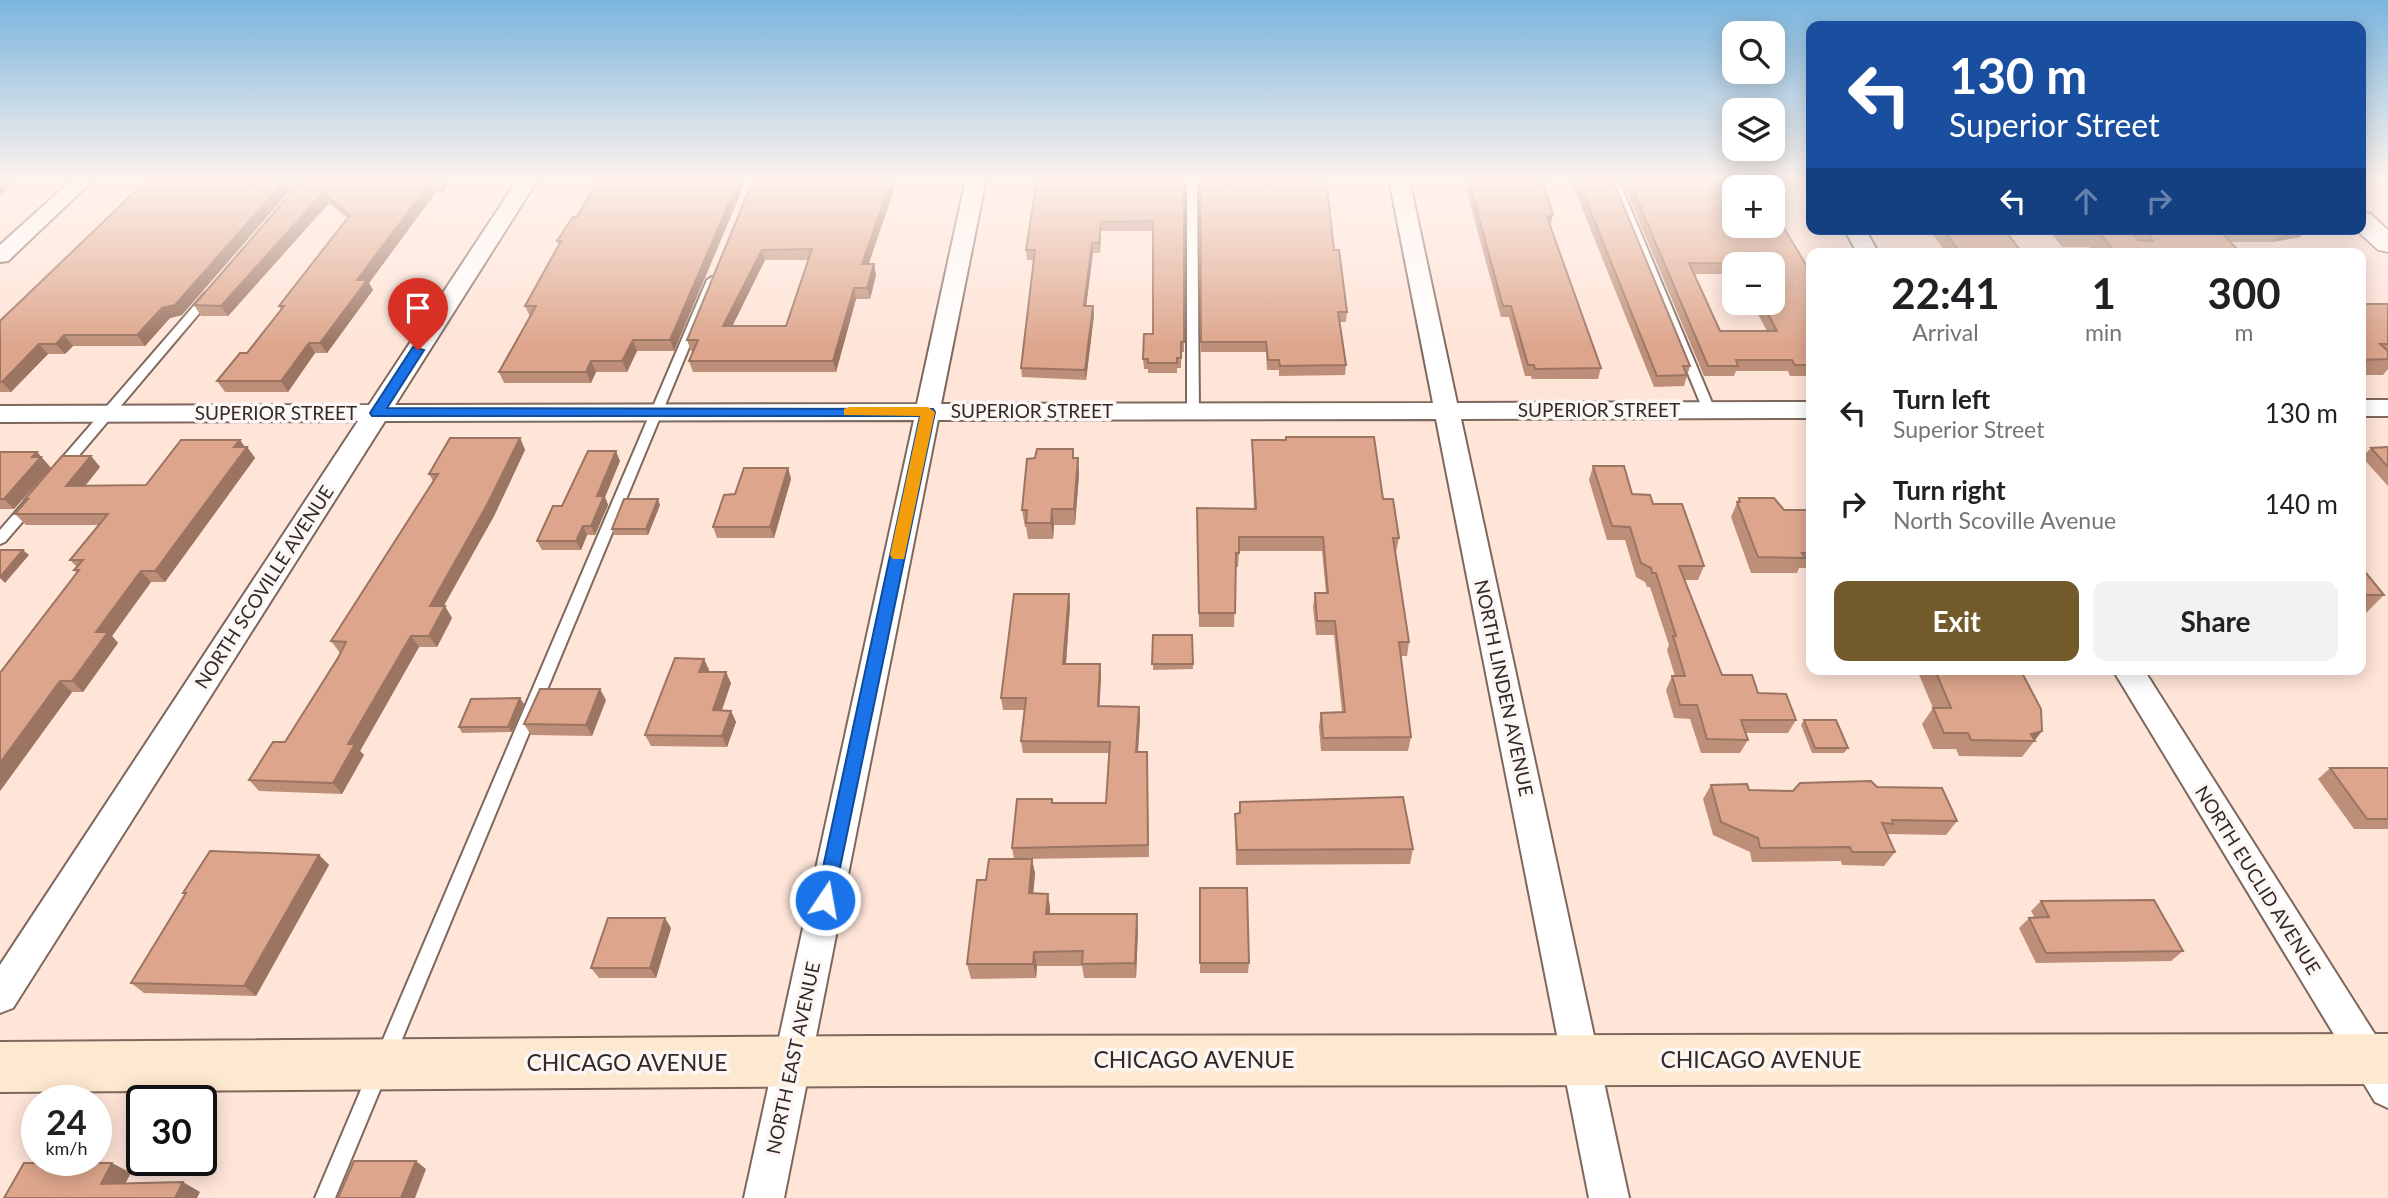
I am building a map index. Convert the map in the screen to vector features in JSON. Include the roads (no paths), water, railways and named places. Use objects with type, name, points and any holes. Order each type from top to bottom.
[{"type":"main road","name":"CHICAGO AVENUE","points":[[0,1068],[1581,1060],[2382,1069]]},
{"type":"street","points":[[0,256],[23,235]]},
{"type":"street","name":"NORTH SCOVILLE AVENUE","points":[[0,996],[491,235]]},
{"type":"street","name":"NORTH EAST AVENUE","points":[[764,1198],[964,235]]},
{"type":"street","name":"NORTH LINDEN AVENUE","points":[[1411,235],[1609,1198]]},
{"type":"street","points":[[2366,408],[2388,408]]},
{"type":"street","name":"SUPERIOR STREET","points":[[0,414],[1806,410]]},
{"type":"street","name":"NORTH EUCLID AVENUE","points":[[2131,675],[2382,1069]]},
{"type":"lane","points":[[1192,235],[1193,411]]},
{"type":"lane","points":[[1637,235],[1710,410]]},
{"type":"lane","points":[[325,1198],[718,267]]},
{"type":"lane","points":[[0,539],[221,281]]}]
